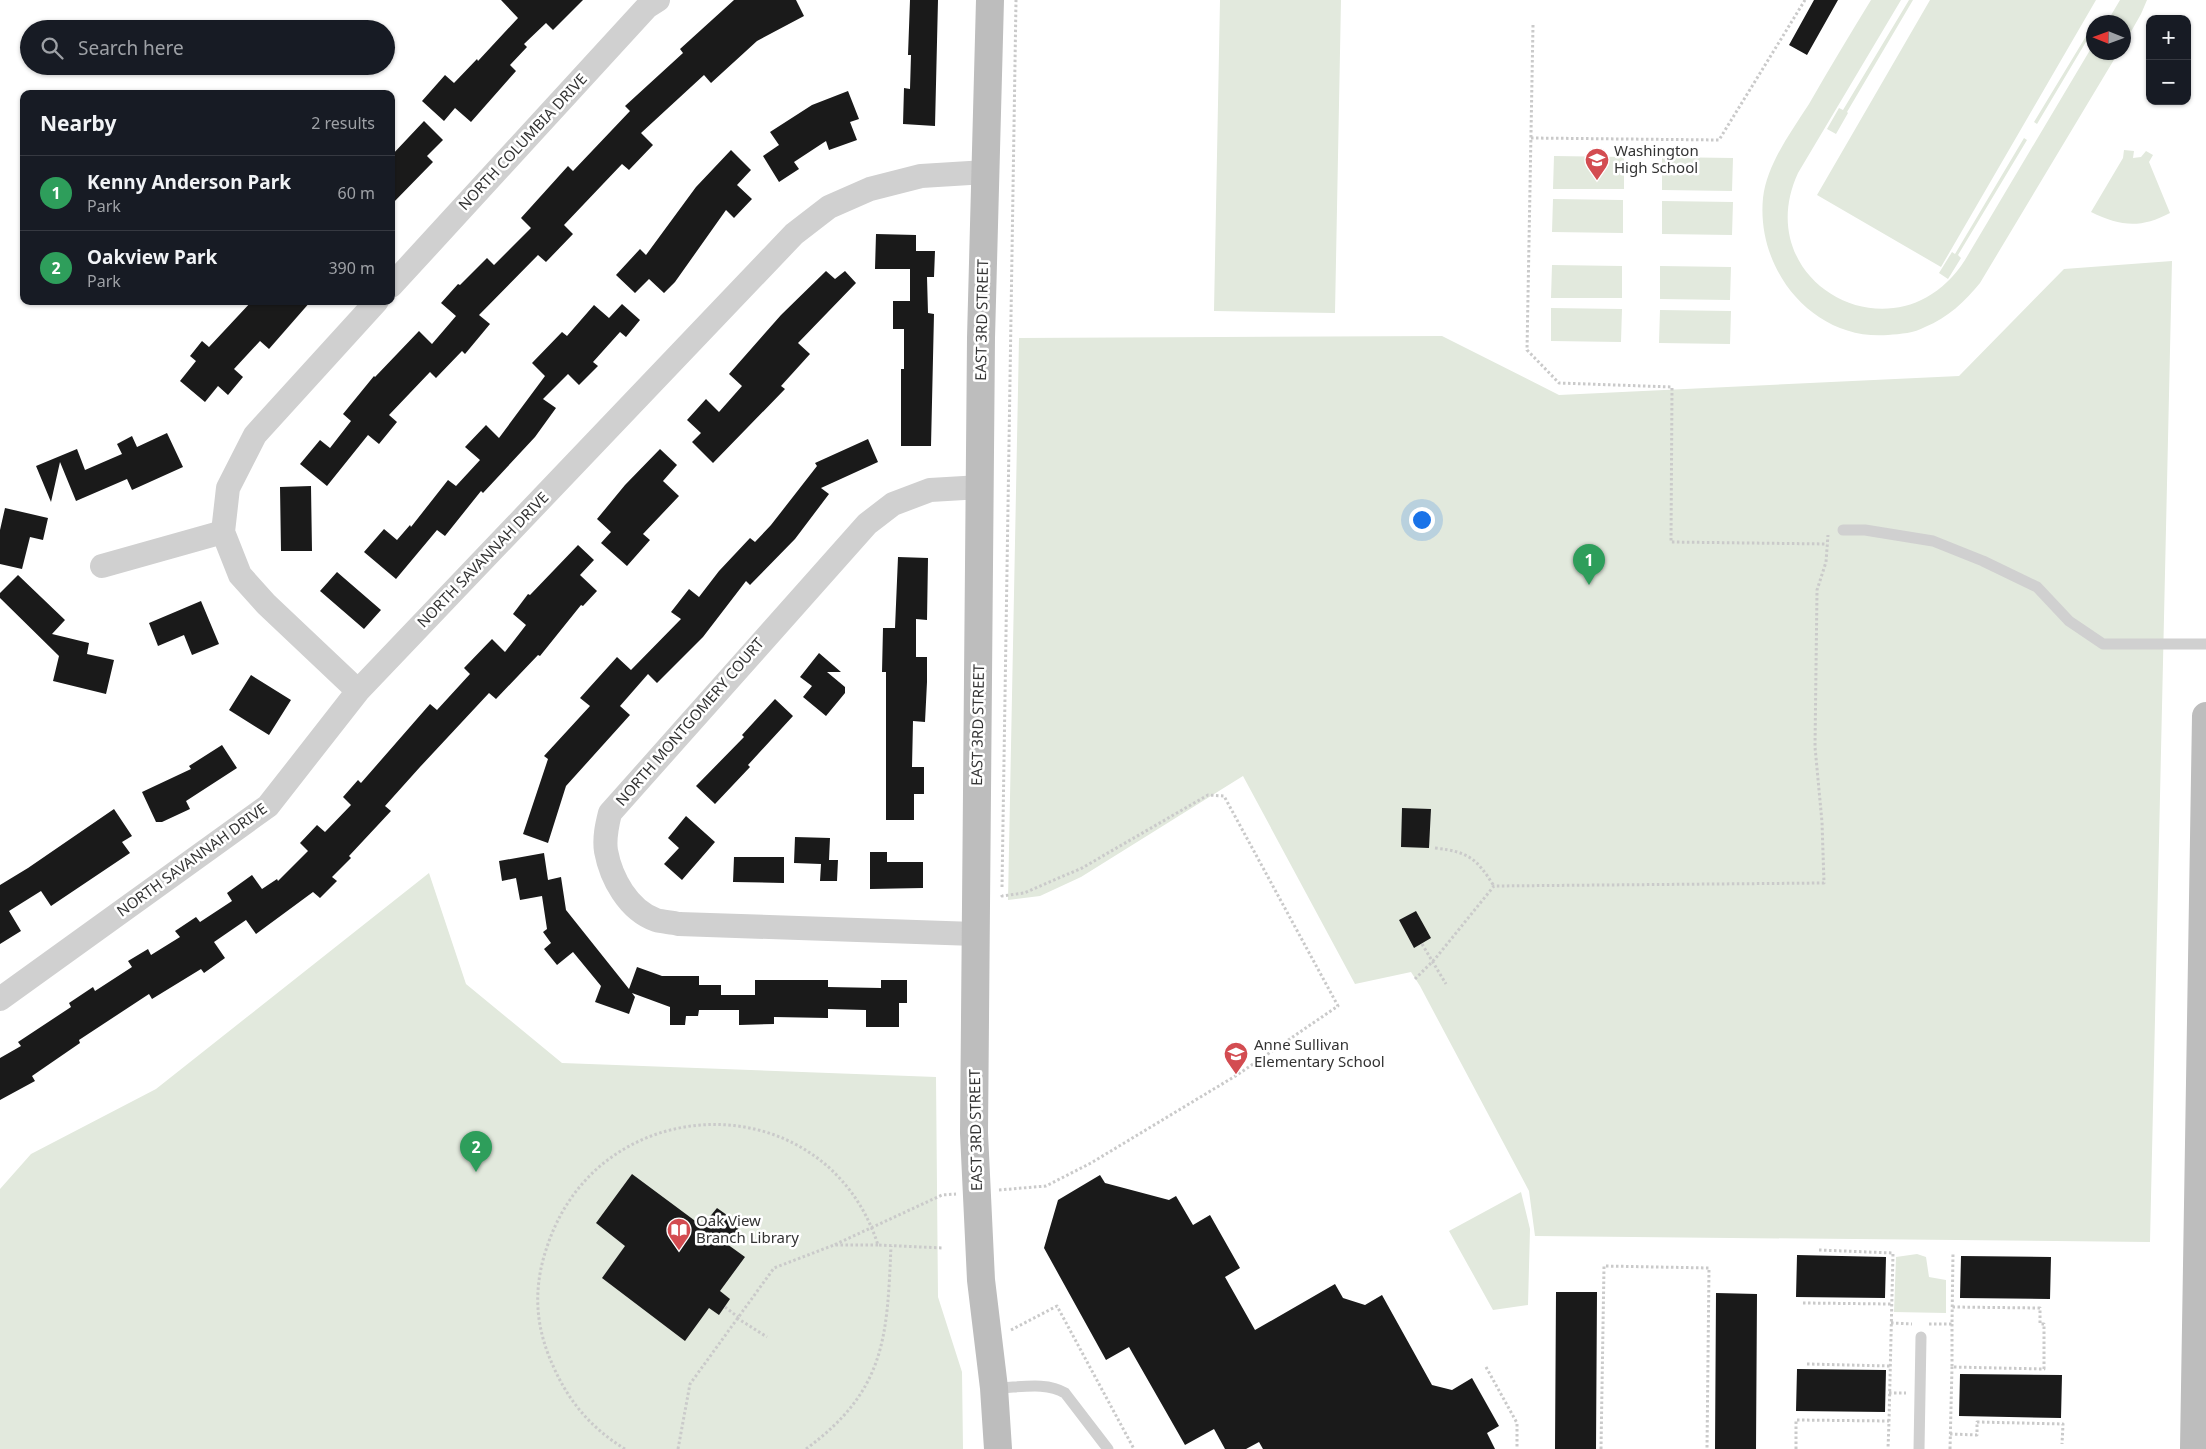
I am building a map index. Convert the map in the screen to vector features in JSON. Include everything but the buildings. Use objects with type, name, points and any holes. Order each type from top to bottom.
[{"type":"street","name":"NORTH COLUMBIA DRIVE","points":[[395,282],[647,7],[658,0]]},
{"type":"street","name":"EAST 3RD STREET","points":[[990,0],[981,338],[974,1133],[981,1280],[994,1388],[998,1449]]},
{"type":"street","name":"NORTH SAVANNAH DRIVE","points":[[0,999],[268,806],[358,691],[794,234],[829,206],[870,189],[921,176],[986,172]]},
{"type":"street","points":[[358,691],[266,604],[240,575],[224,532],[228,488],[255,435],[373,305]]},
{"type":"street","name":"NORTH MONTGOMERY COURT","points":[[975,934],[679,924],[657,920],[642,913],[616,884],[606,849],[606,830],[610,813],[867,524],[893,504],[930,490],[981,487]]},
{"type":"street","points":[[102,566],[224,532]]},
{"type":"street","points":[[2194,1449],[2201,1255],[2206,716]]},
{"type":"lane","points":[[1843,530],[1865,530],[1933,541],[1984,561],[2037,587],[2069,621],[2103,644],[2206,644]]},
{"type":"lane","points":[[1919,1449],[1921,1337]]},
{"type":"lane","points":[[994,1388],[1044,1386],[1057,1388],[1071,1400],[1108,1449]]},
{"type":"path","points":[[678,1449],[690,1384],[774,1268],[834,1245],[942,1195],[1046,1186],[1091,1163],[1237,1075],[1338,1006],[1224,796],[1208,795],[1082,868],[1024,893],[1002,896],[1016,0]]},
{"type":"path","points":[[1531,138],[1719,140],[1805,0]]},
{"type":"path","points":[[1533,25],[1527,350],[1559,383],[1672,387],[1671,542],[1827,544]]},
{"type":"path","points":[[1494,886],[1824,883],[1822,822],[1815,748],[1817,590],[1826,562],[1828,529]]},
{"type":"path","points":[[1435,848],[1458,851],[1480,864],[1494,886]]},
{"type":"path","points":[[1414,979],[1433,962],[1494,886]]},
{"type":"path","points":[[1422,944],[1446,984]]},
{"type":"path","points":[[625,1449],[608,1439],[592,1424],[573,1403],[561,1384],[543,1339],[537,1302],[541,1266],[552,1231],[578,1189],[616,1153],[642,1140],[690,1124],[739,1125],[757,1129],[794,1144],[826,1165],[839,1177],[872,1226],[878,1245]]},
{"type":"path","points":[[834,1245],[943,1248]]},
{"type":"path","points":[[806,1449],[843,1419],[861,1395],[876,1363],[882,1346],[888,1312],[890,1246]]},
{"type":"path","points":[[1819,1250],[1892,1253],[1888,1449]]},
{"type":"path","points":[[1950,1449],[1953,1252]]},
{"type":"path","points":[[1601,1449],[1604,1266],[1709,1268],[1707,1449]]},
{"type":"path","points":[[1803,1303],[1891,1304]]},
{"type":"path","points":[[1010,1330],[1057,1306],[1134,1449]]},
{"type":"path","points":[[725,1307],[767,1337]]},
{"type":"path","points":[[1952,1307],[2040,1308],[2040,1324],[2044,1324],[2044,1369],[1952,1367]]},
{"type":"path","points":[[1891,1323],[1917,1324]]},
{"type":"path","points":[[1926,1324],[1952,1324]]},
{"type":"path","points":[[1807,1364],[1890,1366]]},
{"type":"path","points":[[1486,1367],[1517,1423],[1517,1449]]},
{"type":"path","points":[[1796,1449],[1796,1420],[1889,1421]]},
{"type":"path","points":[[1950,1434],[1977,1435],[1977,1422],[2063,1424],[2062,1444]]},
{"type":"shaded area","points":[[1220,0],[1341,0],[1335,313],[1214,311]]},
{"type":"shaded area","points":[[1871,0],[1901,0],[1798,173],[1788,213],[1793,248],[1811,277],[1837,298],[1869,308],[1903,306],[1936,291],[1965,260],[2086,57],[2086,60],[2114,60],[1980,283],[1949,314],[1916,331],[1888,335],[1861,334],[1836,326],[1814,313],[1795,296],[1780,275],[1769,251],[1763,225],[1763,198],[1769,173],[1788,137]]},
{"type":"shaded area","points":[[1909,0],[1913,0],[1836,134],[1827,129],[1839,108],[1843,110]]},
{"type":"shaded area","points":[[1930,0],[2096,0],[1941,267],[1817,195]]},
{"type":"shaded area","points":[[2120,0],[2147,0],[2131,32],[2131,15],[2111,15]]},
{"type":"shaded area","points":[[2086,36],[2086,42],[2037,124],[2034,122]]},
{"type":"shaded area","points":[[2024,138],[2027,140],[1958,255],[1961,258],[1948,279],[1939,273],[1952,252],[1955,254]]},
{"type":"shaded area","points":[[2124,150],[2134,151],[2133,158],[2141,157],[2146,151],[2153,155],[2149,162],[2170,213],[2149,222],[2130,224],[2101,217],[2091,212],[2123,158]]},
{"type":"shaded area","points":[[1554,156],[1624,157],[1624,189],[1553,189]]},
{"type":"shaded area","points":[[1662,157],[1733,158],[1732,191],[1662,190]]},
{"type":"shaded area","points":[[1553,199],[1623,200],[1623,233],[1552,232]]},
{"type":"shaded area","points":[[1662,201],[1733,202],[1732,235],[1662,234]]},
{"type":"shaded area","points":[[2172,261],[2150,1242],[1535,1236],[1529,1191],[1420,986],[1411,972],[1355,984],[1243,776],[1081,877],[1040,896],[1008,900],[1019,338],[1442,336],[1559,395],[1959,376],[2064,269]]},
{"type":"shaded area","points":[[1552,265],[1622,266],[1622,298],[1551,298]]},
{"type":"shaded area","points":[[1660,266],[1731,267],[1730,300],[1660,299]]},
{"type":"shaded area","points":[[1551,308],[1622,309],[1621,342],[1551,341]]},
{"type":"shaded area","points":[[1660,310],[1731,311],[1730,344],[1659,343]]},
{"type":"shaded area","points":[[429,873],[466,984],[562,1063],[936,1077],[938,1297],[962,1372],[963,1449],[0,1449],[0,1189],[31,1154],[156,1089]]},
{"type":"shaded area","points":[[1521,1192],[1530,1229],[1528,1305],[1493,1310],[1449,1231]]},
{"type":"shaded area","points":[[1917,1254],[1926,1257],[1929,1277],[1946,1280],[1946,1313],[1894,1312],[1896,1257]]},
{"type":"place","name":"Washington High School","points":[[1597,181]]},
{"type":"place","name":"Kenny Anderson Park","points":[[1589,585]]},
{"type":"place","name":"Anne Sullivan Elementary School","points":[[1236,1075]]},
{"type":"place","name":"Oakview Park","points":[[476,1172]]},
{"type":"place","name":"Oak View Branch Library","points":[[679,1251]]}]
